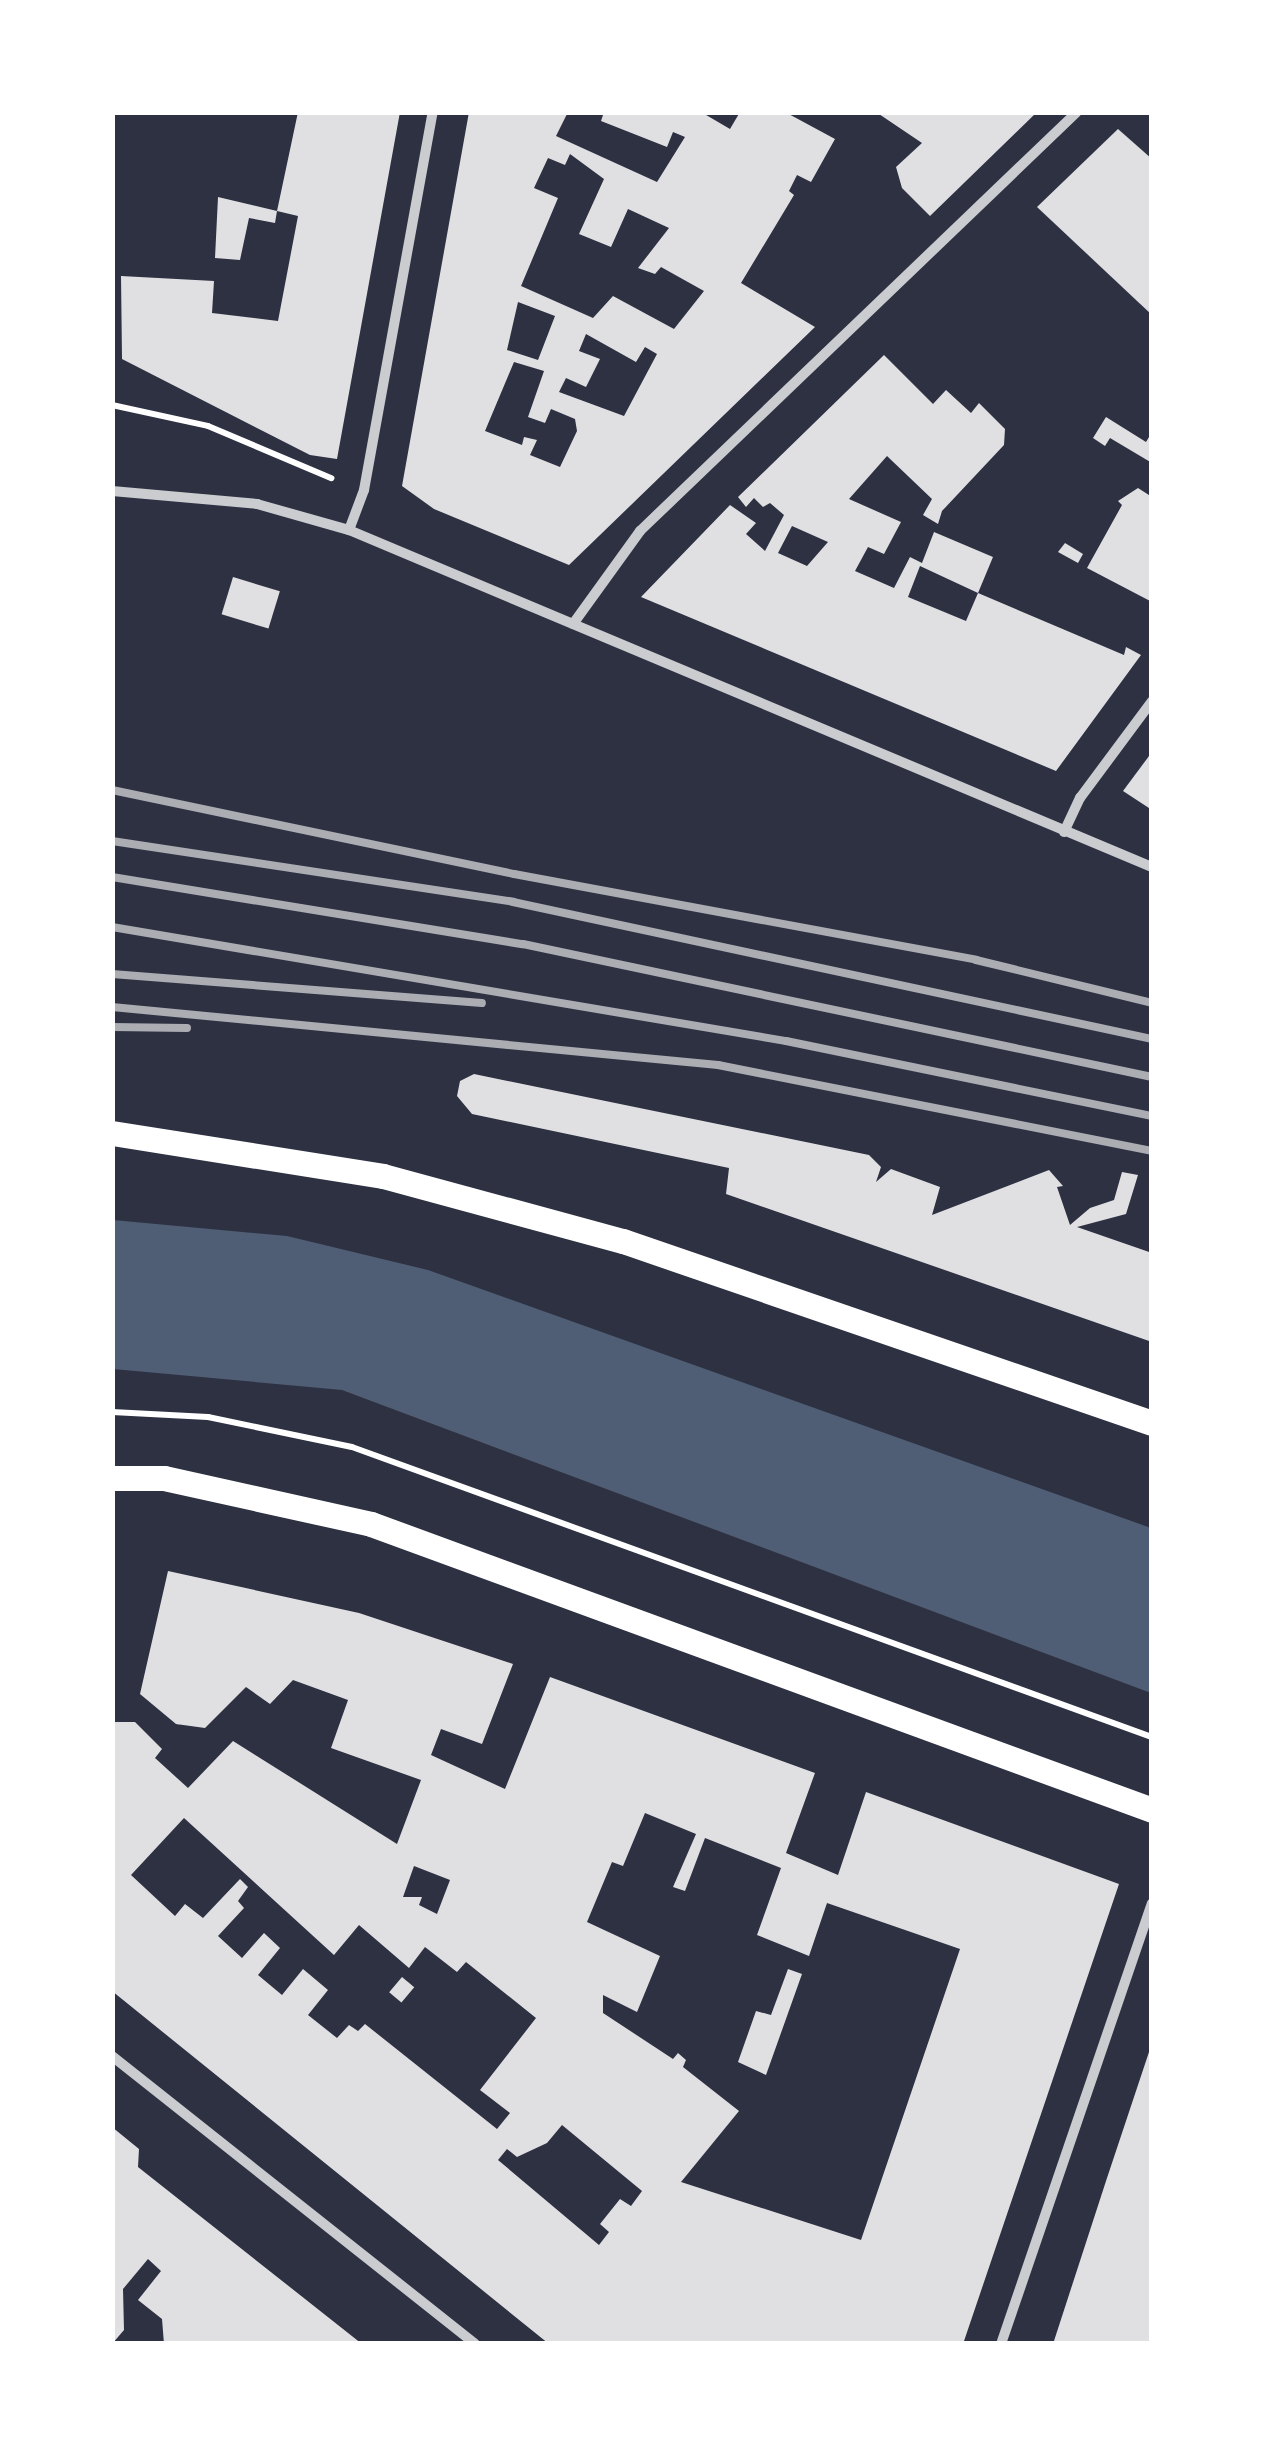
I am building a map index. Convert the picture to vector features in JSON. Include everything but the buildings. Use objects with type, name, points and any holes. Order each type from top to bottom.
[{"type":"main road","points":[[112,1133],[383,1176],[623,1241],[1152,1423]]},
{"type":"main road","points":[[112,1478],[182,1481],[371,1524],[1152,1810]]},
{"type":"street","points":[[348,530],[364,490],[433,112]]},
{"type":"street","points":[[573,624],[640,531],[1077,112]]},
{"type":"street","points":[[112,491],[257,504],[348,530],[1152,867]]},
{"type":"street","points":[[1064,832],[1080,798],[1152,702]]},
{"type":"street","points":[[1002,2344],[1152,1903]]},
{"type":"street","points":[[112,2056],[474,2344]]},
{"type":"path","points":[[112,405],[208,426],[337,480]]},
{"type":"path","points":[[112,1412],[226,1420],[352,1447],[1152,1737]]},
{"type":"water","points":[[113,1220],[287,1236],[428,1270],[1151,1528],[1151,1693],[342,1390],[113,1369]]},
{"type":"railway","points":[[112,790],[514,874],[976,960],[1152,1003]]},
{"type":"railway","points":[[112,841],[513,902],[1152,1039]]},
{"type":"railway","points":[[112,877],[523,944],[1152,1077]]},
{"type":"railway","points":[[112,927],[786,1041],[1152,1116]]},
{"type":"railway","points":[[112,974],[482,1003]]},
{"type":"railway","points":[[112,1007],[718,1065],[1152,1151]]},
{"type":"railway","points":[[112,1027],[187,1028]]}]
